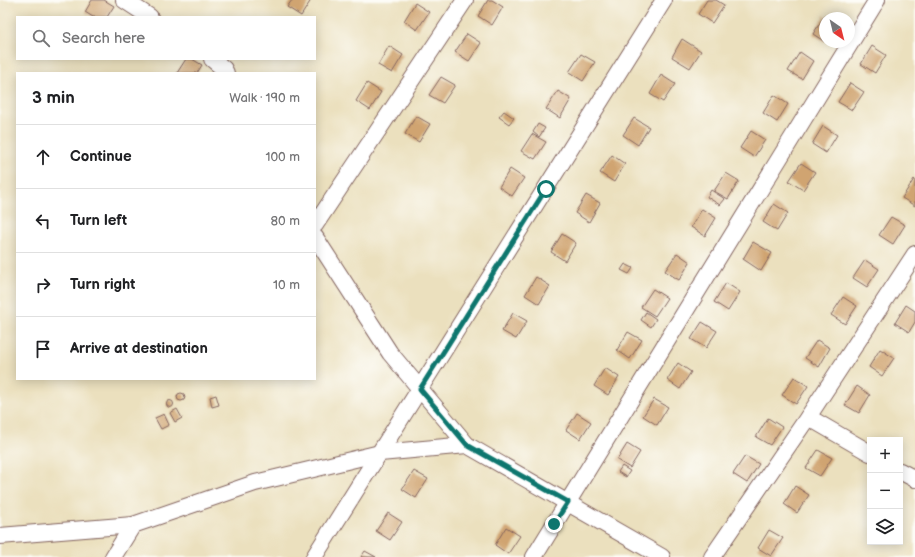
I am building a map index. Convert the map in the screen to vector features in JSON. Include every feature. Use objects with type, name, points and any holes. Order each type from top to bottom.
[{"type":"street","points":[[124,0],[148,16]]},
{"type":"street","points":[[316,224],[465,0]]},
{"type":"street","points":[[314,557],[664,0]]},
{"type":"street","points":[[534,557],[876,0]]},
{"type":"street","points":[[213,60],[226,72]]},
{"type":"street","points":[[316,239],[390,353],[467,445],[662,557]]},
{"type":"street","points":[[712,557],[808,417],[915,254]]},
{"type":"street","points":[[808,417],[867,451]]},
{"type":"street","points":[[0,536],[133,525],[255,483],[380,453],[467,445]]},
{"type":"street","points":[[903,473],[915,479]]},
{"type":"street","points":[[113,557],[133,525]]},
{"type":"building","points":[[92,0],[104,0],[114,6],[108,16],[91,16],[85,12]]},
{"type":"building","points":[[292,0],[311,0],[301,16],[287,7]]},
{"type":"building","points":[[488,0],[492,0],[503,7],[492,25],[478,16]]},
{"type":"building","points":[[707,0],[716,0],[724,5],[712,23],[698,14]]},
{"type":"building","points":[[415,3],[429,12],[417,30],[404,21]]},
{"type":"building","points":[[819,24],[819,38],[813,34]]},
{"type":"building","points":[[467,34],[481,43],[469,61],[455,52]]},
{"type":"building","points":[[682,39],[701,51],[690,68],[672,57]]},
{"type":"building","points":[[389,46],[403,55],[392,73],[378,65]]},
{"type":"building","points":[[872,46],[886,55],[875,73],[861,64]]},
{"type":"building","points":[[800,52],[813,61],[802,79],[788,71]]},
{"type":"building","points":[[581,54],[595,62],[583,81],[569,72]]},
{"type":"building","points":[[185,60],[194,60],[202,65],[198,72],[178,72]]},
{"type":"building","points":[[661,75],[675,84],[663,102],[650,94]]},
{"type":"building","points":[[441,77],[455,85],[443,103],[429,95]]},
{"type":"building","points":[[367,83],[381,92],[370,110],[356,101]]},
{"type":"building","points":[[850,83],[864,92],[852,110],[838,102]]},
{"type":"building","points":[[558,91],[571,99],[560,118],[546,109]]},
{"type":"building","points":[[774,95],[788,104],[777,122],[763,113]]},
{"type":"building","points":[[504,111],[514,118],[509,124],[499,117]]},
{"type":"building","points":[[416,116],[430,124],[419,142],[405,134]]},
{"type":"building","points":[[634,118],[649,127],[638,145],[623,135]]},
{"type":"building","points":[[538,124],[545,128],[539,137],[533,132]]},
{"type":"building","points":[[823,126],[837,135],[826,153],[812,144]]},
{"type":"building","points":[[751,131],[765,140],[754,157],[740,148]]},
{"type":"building","points":[[532,134],[546,142],[535,159],[521,151]]},
{"type":"building","points":[[612,155],[625,164],[614,182],[600,173]]},
{"type":"building","points":[[801,163],[815,172],[803,190],[789,181]]},
{"type":"building","points":[[510,169],[524,178],[512,196],[499,187]]},
{"type":"building","points":[[726,173],[739,181],[728,199],[714,191]]},
{"type":"building","points":[[914,179],[915,180],[915,206],[902,198]]},
{"type":"building","points":[[711,190],[725,199],[720,205],[707,197]]},
{"type":"building","points":[[586,195],[600,203],[589,222],[575,213]]},
{"type":"building","points":[[774,204],[788,213],[777,231],[763,222]]},
{"type":"building","points":[[702,209],[716,218],[705,236],[691,227]]},
{"type":"building","points":[[891,217],[905,225],[893,244],[879,235]]},
{"type":"building","points":[[562,234],[576,243],[565,261],[551,252]]},
{"type":"building","points":[[753,242],[772,253],[761,271],[743,259]]},
{"type":"building","points":[[677,253],[690,262],[679,280],[665,271]]},
{"type":"building","points":[[865,260],[879,269],[867,287],[853,278]]},
{"type":"building","points":[[625,264],[633,268],[629,274],[621,270]]},
{"type":"building","points":[[536,277],[550,286],[539,304],[525,295]]},
{"type":"building","points":[[726,283],[740,292],[728,311],[714,302]]},
{"type":"building","points":[[653,289],[667,298],[655,316],[641,307]]},
{"type":"building","points":[[843,297],[857,306],[845,324],[831,315]]},
{"type":"building","points":[[906,305],[915,311],[915,322],[909,332],[895,323]]},
{"type":"building","points":[[646,312],[656,319],[651,327],[641,320]]},
{"type":"building","points":[[513,313],[527,321],[516,339],[502,331]]},
{"type":"building","points":[[702,322],[717,331],[706,348],[691,339]]},
{"type":"building","points":[[628,332],[642,340],[630,359],[617,350]]},
{"type":"building","points":[[817,340],[830,348],[819,367],[805,358]]},
{"type":"building","points":[[880,349],[894,358],[882,376],[869,367]]},
{"type":"building","points":[[678,363],[691,372],[680,389],[667,380]]},
{"type":"building","points":[[605,368],[619,377],[608,395],[594,386]]},
{"type":"building","points":[[794,377],[808,386],[796,404],[782,395]]},
{"type":"building","points":[[857,386],[870,395],[859,413],[845,405]]},
{"type":"building","points":[[179,393],[183,393],[185,397],[183,401],[179,401],[177,399],[177,395]]},
{"type":"building","points":[[216,395],[219,405],[212,407],[210,397]]},
{"type":"building","points":[[654,399],[668,407],[657,425],[643,416]]},
{"type":"building","points":[[170,400],[173,401],[173,407],[170,408],[167,407],[166,404],[167,401]]},
{"type":"building","points":[[177,409],[182,418],[175,422],[170,413]]},
{"type":"building","points":[[577,413],[591,422],[580,439],[566,430]]},
{"type":"building","points":[[164,414],[169,425],[161,429],[155,418]]},
{"type":"building","points":[[768,418],[782,427],[770,445],[756,437]]},
{"type":"building","points":[[627,444],[640,452],[630,468],[617,460]]},
{"type":"building","points":[[818,450],[832,458],[820,476],[806,468]]},
{"type":"building","points":[[745,456],[759,464],[747,483],[733,474]]},
{"type":"building","points":[[622,466],[630,471],[626,477],[618,472]]},
{"type":"building","points":[[414,471],[428,479],[416,498],[402,489]]},
{"type":"building","points":[[795,486],[809,495],[797,513],[784,504]]},
{"type":"building","points":[[388,513],[402,522],[390,540],[376,531]]},
{"type":"building","points":[[506,527],[520,536],[508,554],[495,545]]},
{"type":"building","points":[[769,530],[783,538],[771,556],[758,548]]},
{"type":"building","points":[[365,551],[376,557],[361,557]]},
{"type":"route","points":[[546,189],[420,389],[467,445],[568,502],[554,524]]}]
